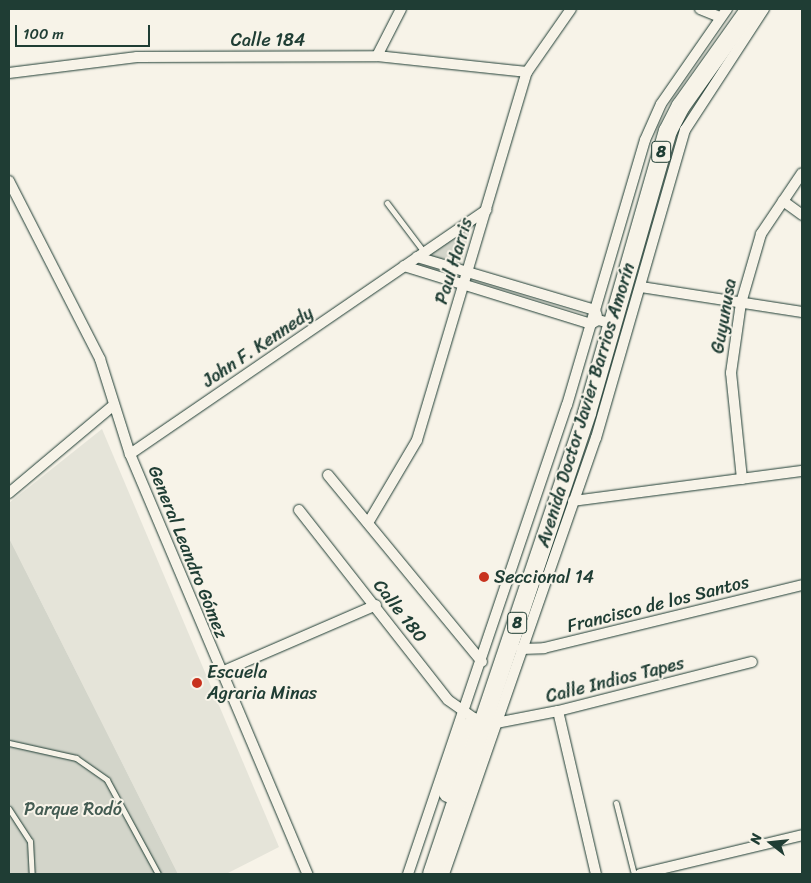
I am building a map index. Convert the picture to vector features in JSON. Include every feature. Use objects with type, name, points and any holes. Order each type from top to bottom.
[{"type":"highway","name":"Avenida Doctor Javier Barrios Amorín","points":[[432,874],[600,320],[662,123],[740,9]]},
{"type":"highway","name":"Avenida Doctor Javier Barrios Amorín","points":[[600,320],[668,131],[681,106],[750,9]]},
{"type":"highway","name":"Avenida Doctor Javier Barrios Amorín","points":[[421,874],[480,719]]},
{"type":"street","points":[[377,56],[401,9]]},
{"type":"street","name":"Paul Harris","points":[[368,523],[417,440],[527,72],[571,9]]},
{"type":"street","points":[[700,9],[723,13]]},
{"type":"street","name":"Avenida Doctor Javier Barrios Amorín","points":[[408,874],[480,719],[521,649],[573,501],[692,114],[764,9]]},
{"type":"street","name":"Avenida Doctor Javier Barrios Amorín","points":[[444,874],[480,719],[482,662],[600,320],[652,120],[723,13]]},
{"type":"street","name":"Calle 184","points":[[9,72],[137,57],[377,56],[527,72]]},
{"type":"street","name":"Guyunusa","points":[[742,479],[731,373],[741,303],[752,253],[783,201],[802,174]]},
{"type":"street","name":"General Leandro Gómez","points":[[9,181],[91,339],[130,454],[220,673],[307,874]]},
{"type":"street","points":[[783,201],[802,215]]},
{"type":"street","name":"John F. Kennedy","points":[[130,454],[486,210]]},
{"type":"street","points":[[421,254],[600,320]]},
{"type":"street","points":[[404,266],[463,285],[600,320]]},
{"type":"street","points":[[640,287],[802,312]]},
{"type":"street","points":[[9,492],[114,405]]},
{"type":"street","points":[[573,501],[802,471]]},
{"type":"street","points":[[328,474],[482,662]]},
{"type":"street","name":"Calle 180","points":[[299,510],[376,605],[448,700],[480,719]]},
{"type":"street","name":"Francisco de los Santos","points":[[521,649],[544,648],[802,585]]},
{"type":"street","points":[[220,673],[376,605]]},
{"type":"street","name":"Calle Indios Tapes","points":[[480,719],[558,711],[752,662]]},
{"type":"street","points":[[558,711],[596,874]]},
{"type":"street","points":[[640,874],[657,872],[802,835]]},
{"type":"lane","points":[[387,203],[421,254]]},
{"type":"lane","points":[[9,743],[76,758],[107,780],[158,874]]},
{"type":"lane","points":[[616,803],[634,874]]},
{"type":"lane","points":[[9,809],[30,841],[32,874]]},
{"type":"shaded area","points":[[102,429],[279,847],[226,874],[178,874],[9,538],[9,503]]},
{"type":"green space","points":[[471,225],[461,264],[432,258],[432,250]]},
{"type":"green space","name":"Parque Rodó","points":[[9,538],[178,874],[9,874]]},
{"type":"place","name":"Seccional 14","points":[[484,577]]},
{"type":"place","name":"Escuela Agraria Minas","points":[[197,683]]}]
